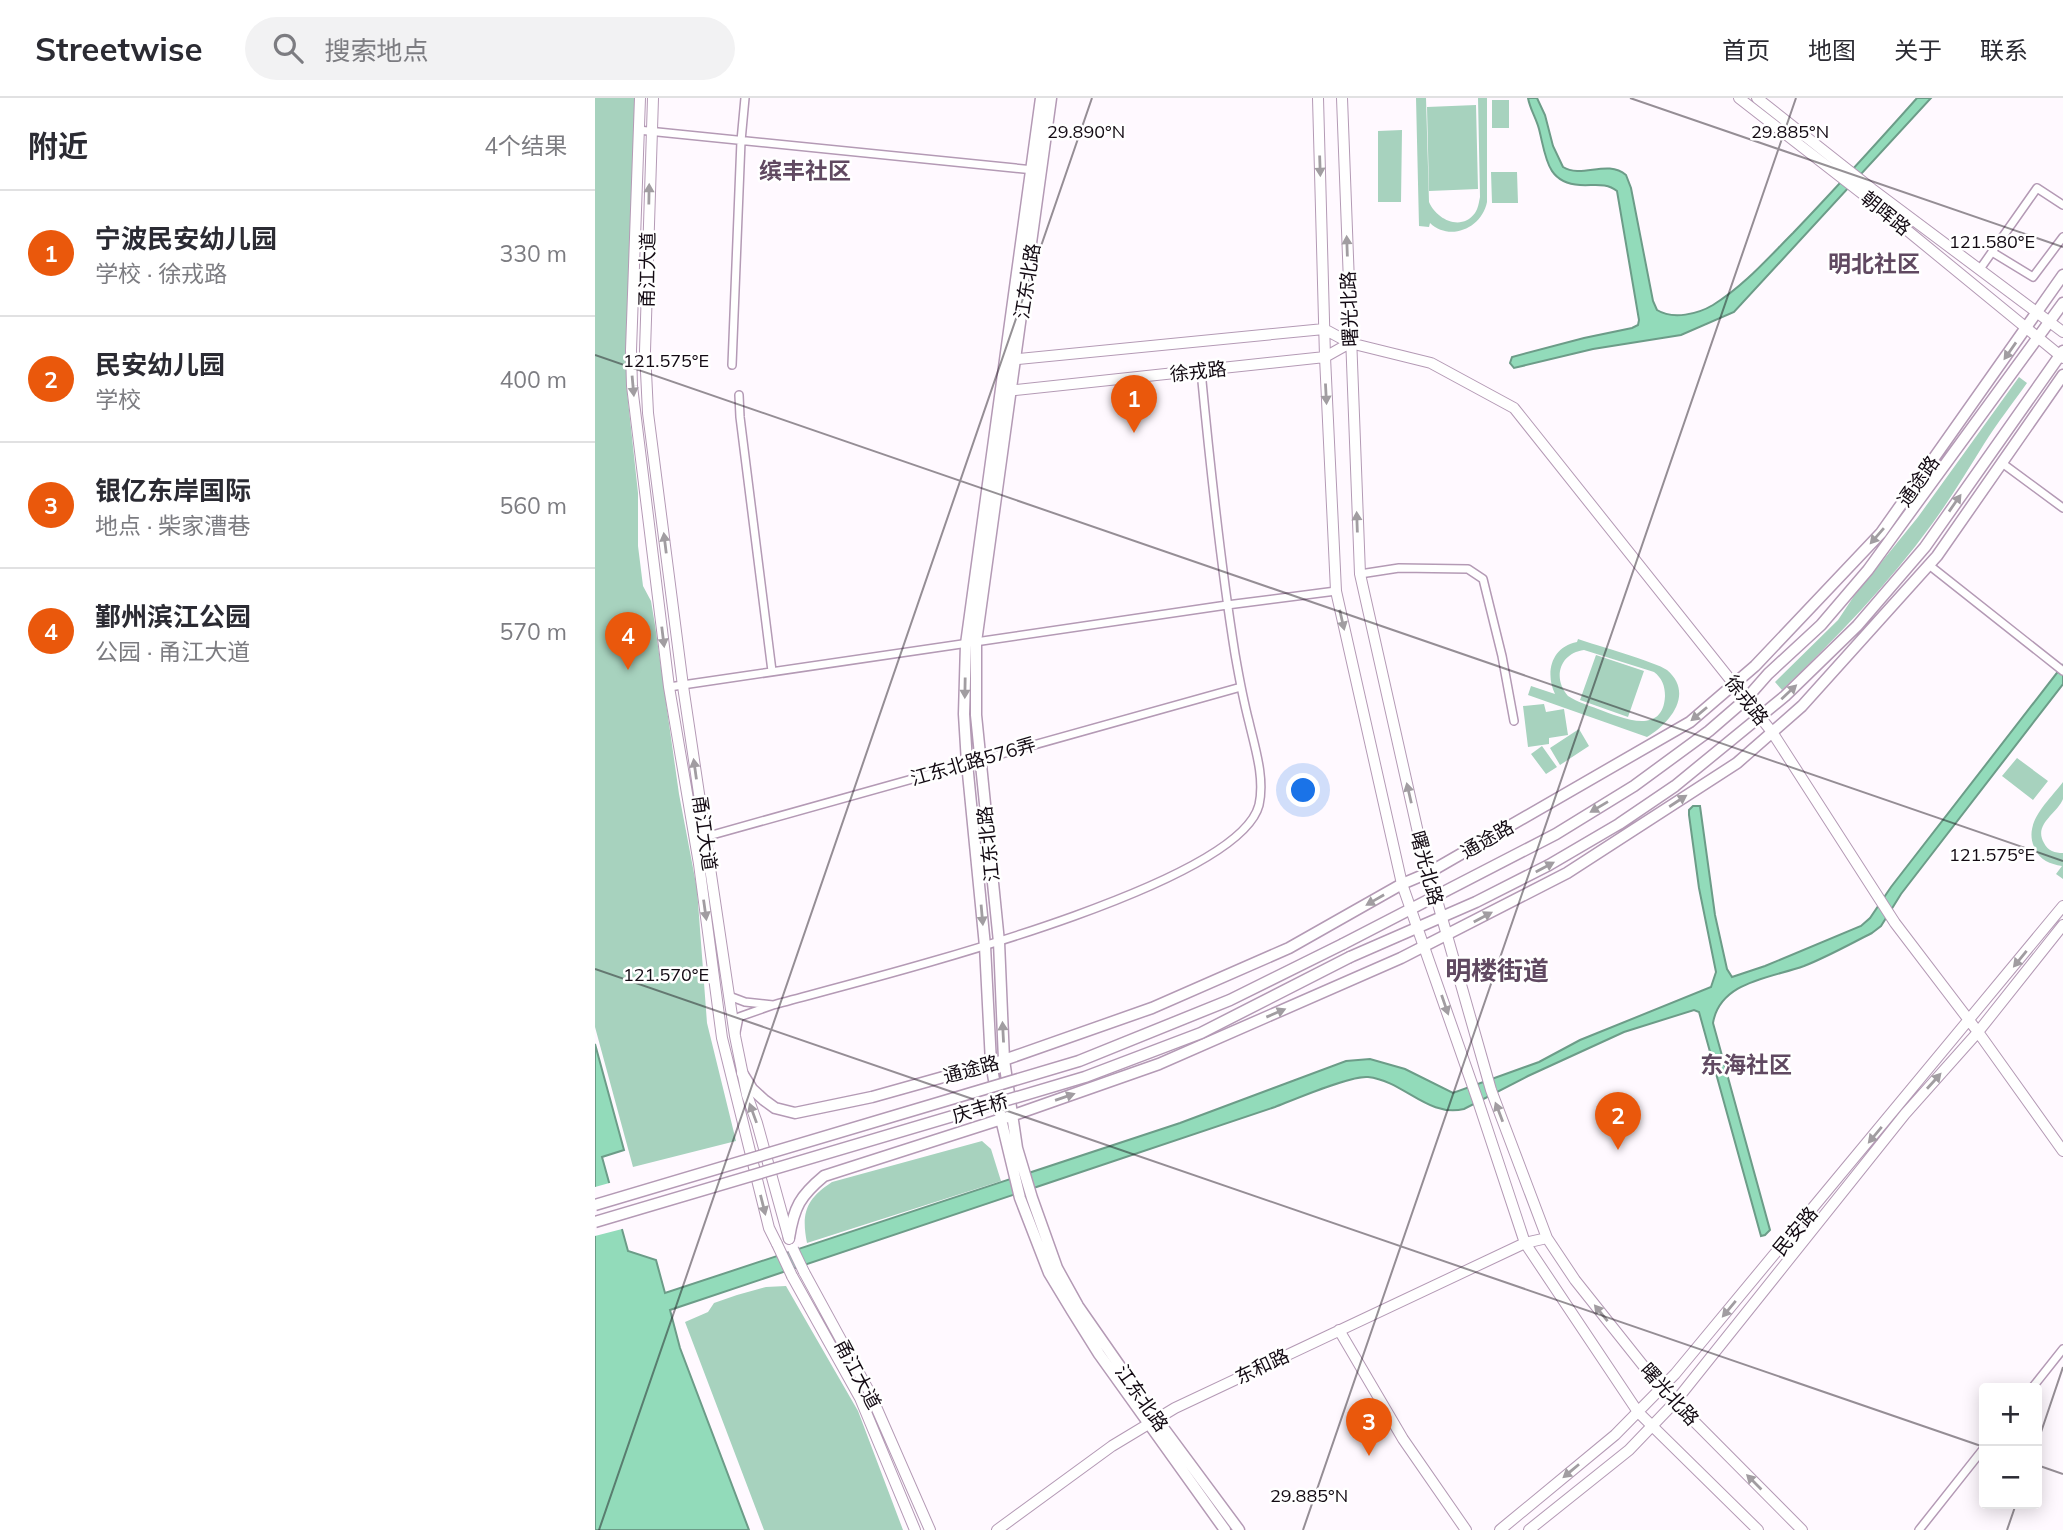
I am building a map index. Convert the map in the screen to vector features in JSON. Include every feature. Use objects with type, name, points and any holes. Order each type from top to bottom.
[{"type":"main road","name":"甬江大道","points":[[641,98],[631,350],[632,386],[669,687],[699,864],[722,1038],[769,1228],[792,1276],[860,1398],[915,1530]]},
{"type":"main road","name":"甬江大道","points":[[653,98],[645,351],[647,396],[683,686],[735,1036],[747,1095],[791,1244],[870,1393],[930,1530]]},
{"type":"main road","name":"江东北路","points":[[1037,171],[1041,98]]},
{"type":"main road","name":"江东北路","points":[[1051,98],[1037,171],[1009,360],[964,714],[985,946],[991,1063],[1013,1151],[1049,1273],[1099,1354],[1238,1530]]},
{"type":"main road","name":"曙光北路","points":[[1318,98],[1325,357],[1336,591],[1402,884],[1525,1243],[1638,1412],[1758,1530]]},
{"type":"main road","name":"曙光北路","points":[[1342,98],[1360,574],[1428,873],[1491,1090],[1547,1238],[1575,1280],[1661,1388],[1802,1530]]},
{"type":"main road","name":"朝晖路","points":[[1739,98],[1868,192],[2026,328],[2062,355]]},
{"type":"main road","name":"朝晖路","points":[[1757,98],[1828,161]]},
{"type":"main road","name":"朝晖路","points":[[1868,192],[1980,269],[2063,332]]},
{"type":"main road","name":"通途路","points":[[743,1073],[752,1089],[764,1100],[775,1108],[795,1113],[872,1097],[1004,1060],[1152,1008],[1289,948],[1402,884],[1428,873],[1690,722],[1755,666],[1881,533],[2063,275]]},
{"type":"main road","name":"通途路","points":[[1343,944],[1556,834],[1634,786],[1709,731],[1746,699],[1768,674],[1821,625],[1868,570],[2063,303]]},
{"type":"main road","name":"徐戎路","points":[[1009,360],[1324,329],[1350,343],[1431,363],[1514,408],[1773,732],[1895,923],[1978,1032],[2063,1151]]},
{"type":"main road","name":"徐戎路","points":[[1006,391],[1325,357],[1350,343]]},
{"type":"main road","points":[[1418,927],[1549,865],[1619,824],[1727,746],[1785,696],[1857,626],[1925,547],[2062,355]]},
{"type":"main road","points":[[791,1244],[793,1213],[804,1193],[824,1176],[1006,1118],[1159,1064],[1425,946],[1567,873],[1737,763],[1803,706],[1929,565],[2063,375]]},
{"type":"main road","name":"江东北路","points":[[971,643],[979,760],[999,942],[1006,1118]]},
{"type":"main road","name":"民安路","points":[[1500,1530],[1615,1435],[1661,1388],[2063,906]]},
{"type":"main road","name":"民安路","points":[[1533,1529],[1629,1450],[1675,1402],[1905,1114],[1978,1032],[2063,925]]},
{"type":"main road","name":"庆丰桥","points":[[595,1222],[1085,1077],[1201,1033],[1350,957],[1418,927]]},
{"type":"main road","name":"庆丰桥","points":[[595,1205],[1079,1060],[1230,1000],[1343,944]]},
{"type":"main road","name":"东和路","points":[[997,1530],[1112,1446],[1152,1421],[1525,1243],[1547,1238]]},
{"type":"main road","points":[[1339,1330],[1403,1439],[1466,1530]]},
{"type":"main road","name":"江东北路","points":[[1152,1421],[1225,1530]]},
{"type":"street","points":[[732,365],[745,98]]},
{"type":"street","points":[[638,130],[1037,171]]},
{"type":"street","points":[[1980,269],[2037,188],[2063,205]]},
{"type":"street","points":[[1992,252],[2033,277],[2063,237]]},
{"type":"street","points":[[735,1036],[739,1017],[773,1005],[999,942],[1144,889],[1216,853],[1240,834],[1257,809],[1261,774],[1241,687],[1227,605],[1201,371]]},
{"type":"street","points":[[739,395],[772,671]]},
{"type":"street","points":[[2002,463],[2063,508]]},
{"type":"street","points":[[1929,565],[2063,671]]},
{"type":"street","points":[[1360,574],[1399,568],[1468,569],[1483,579],[1502,656],[1514,721]]},
{"type":"street","points":[[669,687],[1336,591]]},
{"type":"street","name":"江东北路576弄","points":[[705,837],[1241,687]]},
{"type":"street","points":[[729,996],[745,1002],[773,1005]]},
{"type":"street","points":[[2036,1383],[2063,1349]]},
{"type":"street","points":[[1919,1530],[1979,1454]]},
{"type":"shaded area","points":[[595,98],[636,98],[626,382],[638,493],[638,546],[643,586],[651,601],[679,794],[697,889],[707,1023],[736,1141],[633,1167],[595,1027]]},
{"type":"shaded area","points":[[1416,98],[1426,98],[1429,202],[1443,218],[1463,222],[1475,213],[1480,197],[1478,98],[1487,98],[1487,202],[1479,219],[1456,232],[1438,229],[1430,223],[1429,227],[1419,226]]},
{"type":"shaded area","points":[[1528,98],[1537,98],[1563,167],[1578,171],[1611,169],[1626,175],[1631,188],[1653,301],[1657,310],[1678,315],[1707,308],[1745,280],[1809,216],[1917,98],[1931,98],[1734,312],[1681,335],[1593,349],[1514,368],[1510,363],[1512,357],[1632,328],[1638,325],[1639,320],[1617,191],[1604,185],[1569,183],[1554,174],[1546,158]]},
{"type":"shaded area","points":[[1492,100],[1509,100],[1509,128],[1492,128]]},
{"type":"shaded area","points":[[1476,105],[1478,189],[1429,191],[1427,107]]},
{"type":"shaded area","points":[[1402,130],[1401,202],[1378,202],[1378,131]]},
{"type":"shaded area","points":[[1491,172],[1517,172],[1518,203],[1492,203]]},
{"type":"shaded area","points":[[2019,377],[2027,383],[1915,547],[1861,610],[1782,690],[1775,682],[1838,620],[1918,517]]},
{"type":"shaded area","points":[[1578,639],[1667,670],[1679,689],[1676,708],[1663,724],[1647,737],[1528,695],[1531,686],[1555,694],[1551,678],[1553,662],[1561,649]],"holes":[[[1584,650],[1654,672],[1661,680],[1665,696],[1662,709],[1657,716],[1649,720],[1639,721],[1617,716],[1571,698],[1560,682],[1564,661],[1576,652]]]},
{"type":"shaded area","points":[[1596,655],[1644,671],[1628,717],[1580,700]]},
{"type":"shaded area","points":[[2063,665],[2063,684],[1901,894],[1881,926],[1804,966],[1749,983],[1726,998],[1718,1009],[1713,1023],[1770,1230],[1765,1235],[1761,1236],[1699,1012],[1694,1010],[1624,1032],[1464,1109],[1439,1108],[1381,1080],[1360,1077],[670,1310],[680,1348],[749,1530],[595,1530],[595,1044],[624,1150],[602,1157],[628,1251],[656,1260],[665,1293],[1180,1123],[1346,1061],[1370,1059],[1405,1069],[1453,1093],[1539,1062],[1580,1040],[1711,987],[1716,972],[1699,888],[1689,815],[1693,806],[1700,806],[1715,915],[1727,969],[1732,977],[1861,926],[1870,918],[1891,887]]},
{"type":"shaded area","points":[[1544,704],[1546,712],[1564,709],[1568,735],[1549,738],[1549,744],[1528,747],[1523,706]]},
{"type":"shaded area","points":[[1579,729],[1589,746],[1560,765],[1550,748]]},
{"type":"shaded area","points":[[1542,746],[1557,767],[1546,774],[1531,754]]},
{"type":"shaded area","points":[[2017,758],[2048,781],[2033,800],[2002,776]]},
{"type":"shaded area","points":[[2063,782],[2063,799],[2041,830],[2041,836],[2050,850],[2063,853],[2063,879],[2056,874],[2062,866],[2046,861],[2037,853],[2032,830],[2044,805]]},
{"type":"shaded area","points":[[982,1141],[991,1149],[1001,1181],[807,1243],[807,1208],[816,1194],[832,1182]]},
{"type":"shaded area","points":[[786,1286],[858,1411],[903,1530],[764,1530],[685,1322],[708,1312],[714,1303],[766,1287]]},
{"type":"pier","points":[[613,1182],[626,1228],[595,1236],[595,1187]]},
{"type":"place","name":"宁波民安幼儿园","points":[[1134,433]]},
{"type":"place","name":"鄞州滨江公园","points":[[628,670]]},
{"type":"place","name":"民安幼儿园","points":[[1618,1150]]},
{"type":"place","name":"银亿东岸国际","points":[[1369,1456]]},
{"type":"district","name":"缤丰社区","points":[[805,170]]},
{"type":"district","name":"明北社区","points":[[1874,263]]},
{"type":"district","name":"明楼街道","points":[[1497,970]]},
{"type":"district","name":"东海社区","points":[[1746,1064]]}]
